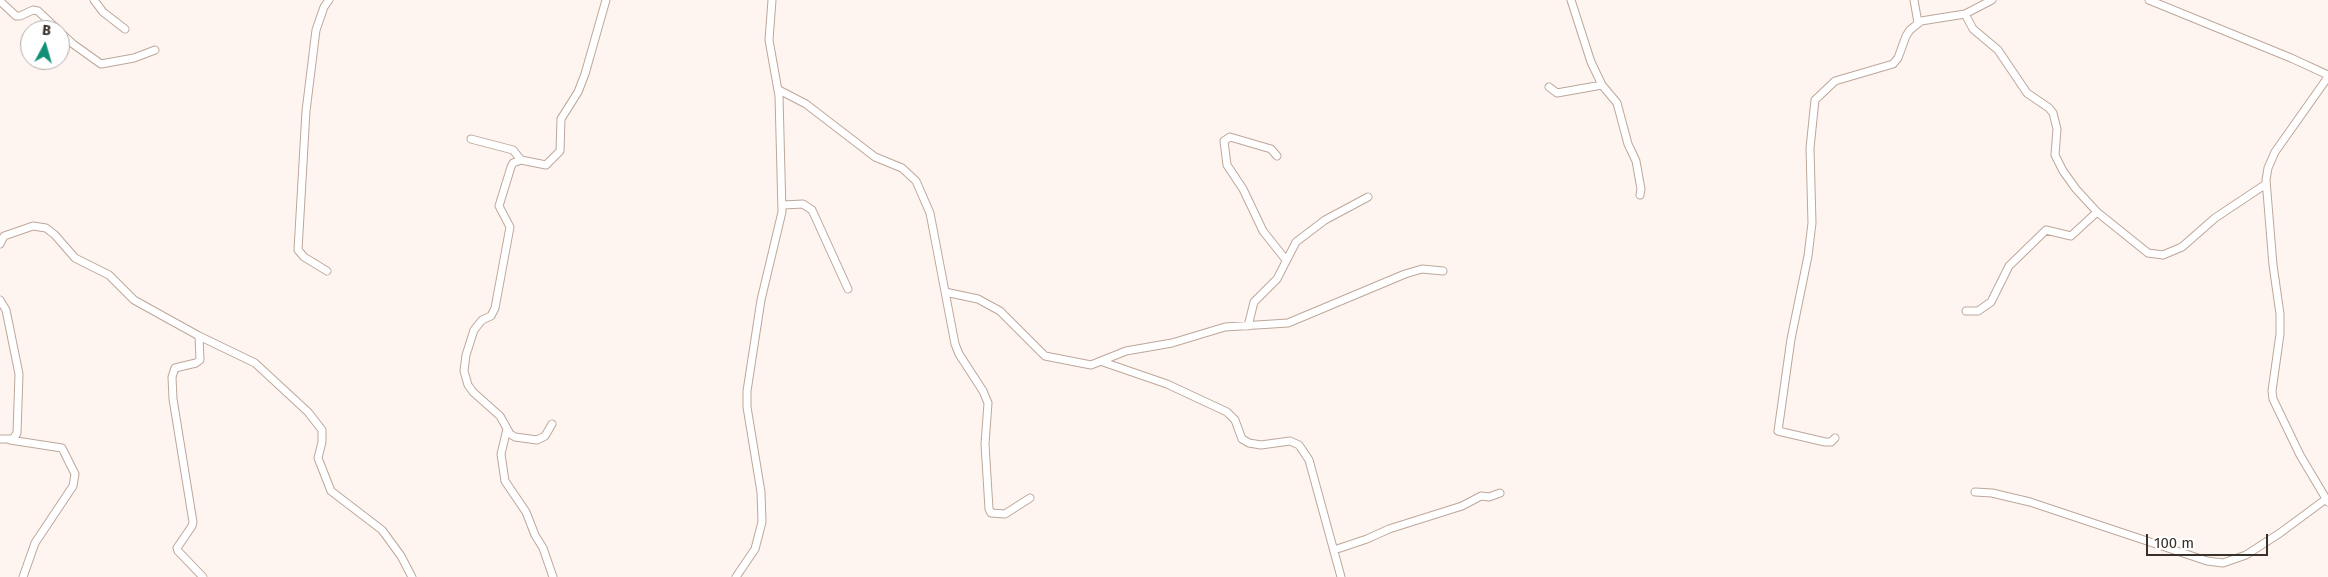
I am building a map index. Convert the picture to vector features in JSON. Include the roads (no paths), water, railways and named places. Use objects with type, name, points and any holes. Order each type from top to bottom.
[{"type":"street","points":[[94,0],[103,12],[125,29]]},
{"type":"street","points":[[327,271],[304,257],[298,250],[306,112],[316,30],[324,7],[329,0]]},
{"type":"street","points":[[552,424],[545,436],[537,440],[515,437],[507,430],[500,416],[473,392],[464,372],[466,355],[474,330],[482,320],[494,312],[510,227],[500,206],[511,167],[513,163],[521,160],[540,165],[546,164],[560,151],[561,119],[578,92],[585,74],[606,0]]},
{"type":"street","points":[[736,577],[755,549],[762,522],[761,492],[747,407],[747,390],[761,300],[783,205],[779,90],[769,40],[772,0]]},
{"type":"street","points":[[1571,0],[1591,62],[1602,85],[1616,104],[1628,144],[1636,161],[1641,189],[1640,196]]},
{"type":"street","points":[[1914,0],[1918,23]]},
{"type":"street","points":[[1835,438],[1831,442],[1825,442],[1778,431],[1791,339],[1812,223],[1810,148],[1814,104],[1818,96],[1834,81],[1893,64],[1898,58],[1906,36],[1918,23],[1929,19],[1965,14],[1992,0]]},
{"type":"street","points":[[1975,492],[1992,493],[2030,502],[2198,558],[2223,563],[2246,555],[2280,534],[2327,500],[2300,455],[2273,399],[2272,391],[2280,334],[2280,314],[2273,265],[2266,184],[2268,168],[2275,152],[2328,76],[2290,58],[2149,0]]},
{"type":"street","points":[[0,1],[16,16],[33,10],[38,11],[47,20]]},
{"type":"street","points":[[1965,14],[1973,29],[1998,50],[2027,92],[2053,113],[2057,129],[2054,148],[2058,162],[2076,189],[2097,212],[2148,254],[2163,255],[2182,247],[2215,218],[2266,184]]},
{"type":"street","points":[[70,41],[101,64],[134,58],[156,50]]},
{"type":"street","points":[[1549,87],[1557,93],[1602,85]]},
{"type":"street","points":[[779,90],[806,104],[875,157],[902,168],[916,181],[930,213],[946,292],[951,331],[959,354],[983,391],[988,403],[985,444],[989,509],[991,512],[1005,514],[1030,498]]},
{"type":"street","points":[[1277,156],[1271,150],[1230,137],[1224,141],[1227,165],[1243,189],[1263,232],[1286,260]]},
{"type":"street","points":[[471,139],[513,150],[521,160]]},
{"type":"street","points":[[1248,326],[1254,302],[1277,279],[1296,242],[1325,220],[1368,197]]},
{"type":"street","points":[[783,205],[803,204],[812,210],[848,289]]},
{"type":"street","points":[[1966,312],[1978,311],[1991,302],[2009,266],[2046,230],[2071,236],[2097,212]]},
{"type":"street","points":[[0,244],[4,236],[33,226],[46,228],[55,235],[75,258],[109,275],[134,300],[255,364],[308,412],[322,430],[322,442],[318,458],[331,491],[382,530],[401,556],[412,577]]},
{"type":"street","points":[[946,292],[978,300],[1000,311],[1036,350],[1050,359],[1083,365],[1103,362],[1134,349],[1172,343],[1225,327],[1288,323],[1411,272],[1422,269],[1443,271]]},
{"type":"street","points":[[0,300],[6,310],[19,374],[17,434],[16,437],[10,440]]},
{"type":"street","points":[[199,336],[200,360],[196,363],[175,368],[172,377],[173,400],[193,522],[177,548],[203,577]]},
{"type":"street","points":[[1103,362],[1167,384],[1227,412],[1235,420],[1242,439],[1249,443],[1262,445],[1286,441],[1298,445],[1308,460],[1325,526],[1341,577]]},
{"type":"street","points":[[507,430],[501,454],[505,482],[526,512],[535,535],[543,548],[553,577]]},
{"type":"street","points":[[0,439],[58,446],[64,450],[75,474],[73,486],[36,543],[23,577]]},
{"type":"street","points":[[1334,550],[1395,526],[1462,506],[1481,496],[1489,497],[1500,493]]}]
